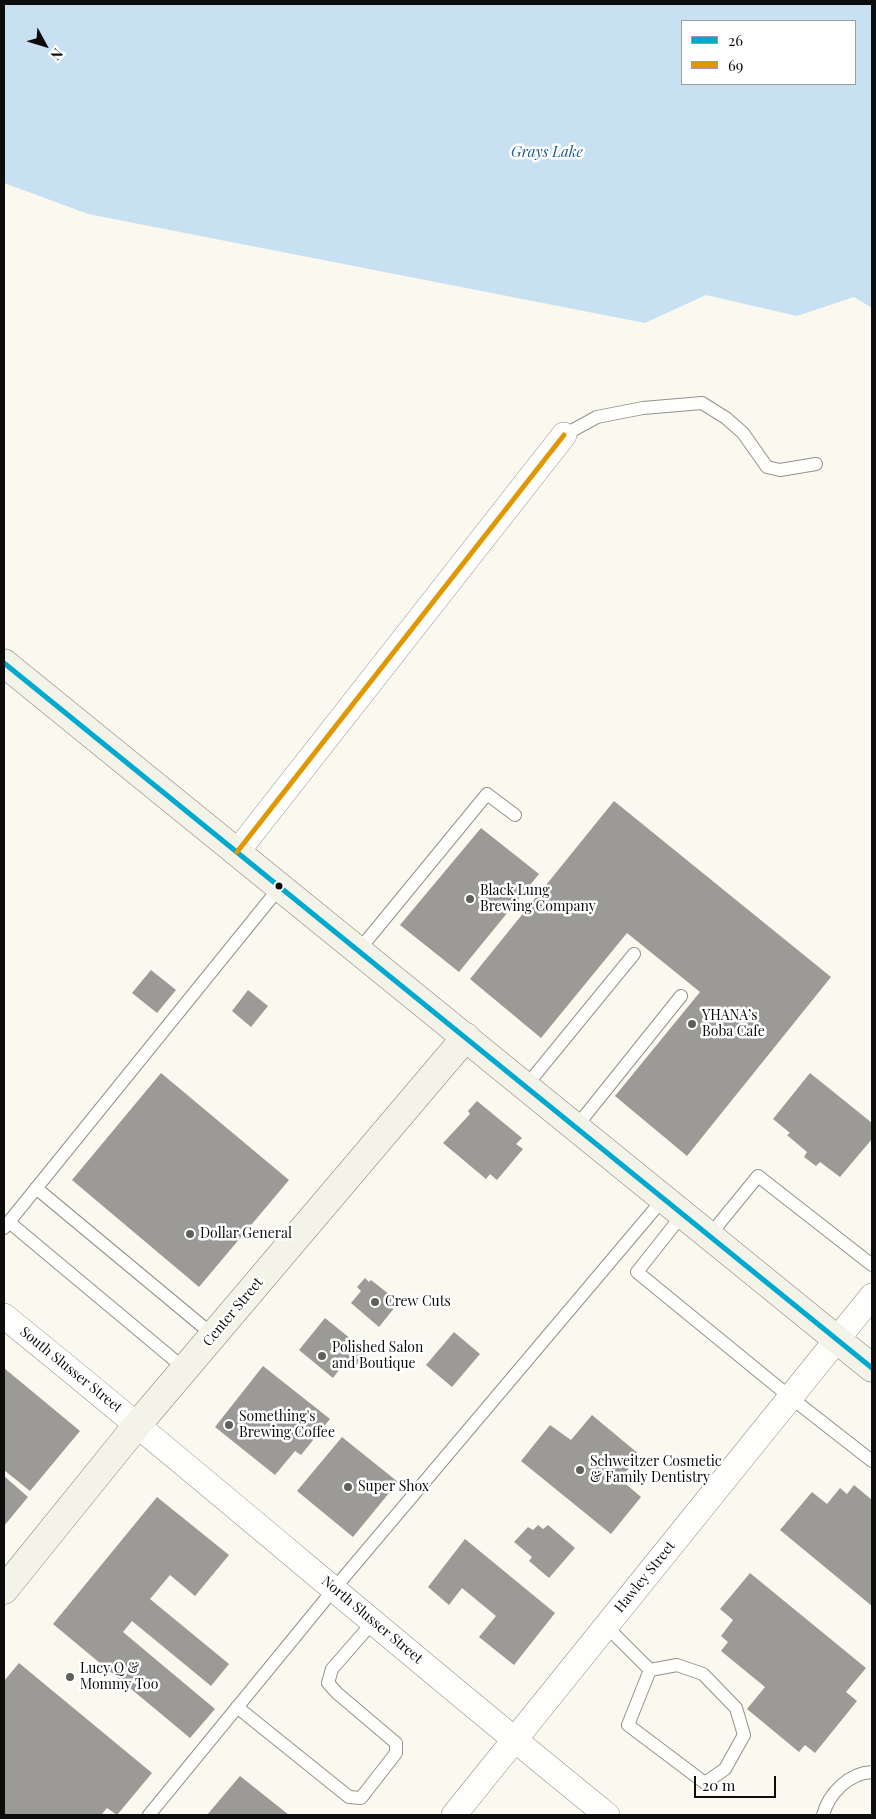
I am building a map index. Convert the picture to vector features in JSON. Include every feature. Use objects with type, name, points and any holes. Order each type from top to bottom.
[{"type":"street","points":[[237,852],[564,435]]},
{"type":"street","points":[[4,663],[872,1368]]},
{"type":"street","name":"Center Street","points":[[4,1590],[138,1424],[466,1037]]},
{"type":"street","name":"Hawley Street","points":[[454,1815],[872,1296]]},
{"type":"street","name":"South Slusser Street","points":[[4,1316],[138,1424]]},
{"type":"street","name":"North Slusser Street","points":[[138,1424],[373,1622],[607,1815]]},
{"type":"lane","points":[[564,435],[597,417],[643,408],[702,403],[726,418],[743,433],[767,467],[780,470],[816,464]]},
{"type":"lane","points":[[359,950],[487,794],[515,815]]},
{"type":"lane","points":[[185,1369],[6,1225],[280,887]]},
{"type":"lane","points":[[526,1086],[634,954]]},
{"type":"lane","points":[[576,1127],[681,996]]},
{"type":"lane","points":[[710,1236],[758,1176],[872,1265]]},
{"type":"lane","points":[[36,1188],[213,1335]]},
{"type":"lane","points":[[673,1206],[637,1272],[790,1397],[872,1461]]},
{"type":"lane","points":[[148,1815],[334,1589],[673,1206]]},
{"type":"lane","points":[[237,1707],[349,1798],[361,1798],[396,1753],[396,1743],[328,1684],[332,1669],[373,1622]]},
{"type":"lane","points":[[606,1626],[650,1670]]},
{"type":"lane","points":[[677,1665],[703,1674],[736,1708],[744,1735],[725,1769],[705,1783],[628,1725],[650,1670],[677,1665]]},
{"type":"lane","points":[[823,1815],[836,1790],[848,1780],[864,1772],[872,1772]]},
{"type":"water","name":"Grays Lake","points":[[4,4],[872,4],[872,308],[854,297],[797,316],[706,295],[645,323],[88,214],[4,183]]},
{"type":"building","points":[[614,801],[831,977],[687,1156],[615,1096],[700,992],[627,933],[541,1038],[470,979]]},
{"type":"building","name":"Black Lung Brewing Company","points":[[481,828],[539,874],[459,972],[400,925]]},
{"type":"building","points":[[151,970],[176,990],[157,1013],[132,993]]},
{"type":"building","points":[[248,990],[268,1006],[251,1027],[232,1011]]},
{"type":"building","name":"Dollar General","points":[[161,1073],[289,1180],[199,1287],[72,1180]]},
{"type":"building","points":[[810,1073],[872,1123],[872,1139],[840,1177],[820,1162],[816,1166],[804,1157],[807,1152],[787,1135],[790,1133],[773,1119]]},
{"type":"building","points":[[477,1101],[522,1138],[516,1144],[523,1149],[497,1180],[490,1174],[486,1179],[443,1143],[470,1114],[468,1111]]},
{"type":"building","name":"Crew Cuts","points":[[365,1278],[369,1282],[371,1280],[399,1302],[379,1327],[351,1303],[361,1291],[357,1287]]},
{"type":"building","points":[[325,1318],[367,1352],[353,1369],[345,1362],[333,1378],[299,1350]]},
{"type":"building","points":[[454,1332],[480,1354],[452,1387],[426,1365]]},
{"type":"building","points":[[263,1366],[330,1419],[301,1455],[295,1451],[275,1475],[215,1427]]},
{"type":"building","points":[[4,1368],[80,1431],[30,1491],[4,1470]]},
{"type":"building","name":"Schweitzer Cosmetic & Family Dentistry","points":[[592,1415],[640,1455],[620,1479],[641,1497],[611,1534],[521,1461],[550,1425],[571,1440]]},
{"type":"building","name":"Super Shox","points":[[342,1437],[398,1482],[353,1537],[297,1491]]},
{"type":"building","points":[[4,1476],[28,1497],[4,1526]]},
{"type":"building","points":[[854,1485],[872,1500],[872,1606],[780,1530],[812,1492],[827,1504],[840,1488],[847,1494]]},
{"type":"building","points":[[157,1497],[229,1555],[195,1596],[170,1575],[150,1599],[229,1664],[211,1686],[132,1621],[123,1632],[215,1709],[190,1738],[53,1624]]},
{"type":"building","points":[[538,1525],[543,1529],[548,1525],[575,1548],[549,1578],[529,1561],[532,1557],[514,1542],[528,1527],[533,1530]]},
{"type":"building","points":[[465,1539],[555,1613],[514,1665],[479,1637],[496,1616],[462,1588],[449,1605],[428,1587]]},
{"type":"building","points":[[750,1573],[866,1668],[846,1692],[857,1701],[815,1753],[805,1745],[799,1752],[747,1709],[765,1687],[721,1651],[728,1642],[721,1636],[733,1620],[720,1609]]},
{"type":"building","points":[[19,1663],[152,1773],[117,1815],[107,1808],[102,1814],[104,1815],[4,1815],[4,1681]]},
{"type":"building","points":[[240,1776],[289,1815],[207,1815]]},
{"type":"transit line","name":"69","points":[[237,852],[564,435]]},
{"type":"transit line","name":"26","points":[[4,663],[872,1368]]},
{"type":"place","name":"Black Lung Brewing Company","points":[[470,899]]},
{"type":"place","name":"YHANA’s Boba Cafe","points":[[692,1024]]},
{"type":"place","name":"Dollar General","points":[[190,1234]]},
{"type":"place","name":"Crew Cuts","points":[[375,1302]]},
{"type":"place","name":"Polished Salon and Boutique","points":[[322,1356]]},
{"type":"place","name":"Something's Brewing Coffee","points":[[229,1425]]},
{"type":"place","name":"Schweitzer Cosmetic & Family Dentistry","points":[[580,1470]]},
{"type":"place","name":"Super Shox","points":[[348,1487]]},
{"type":"place","name":"Lucy Q & Mommy Too","points":[[70,1677]]}]
